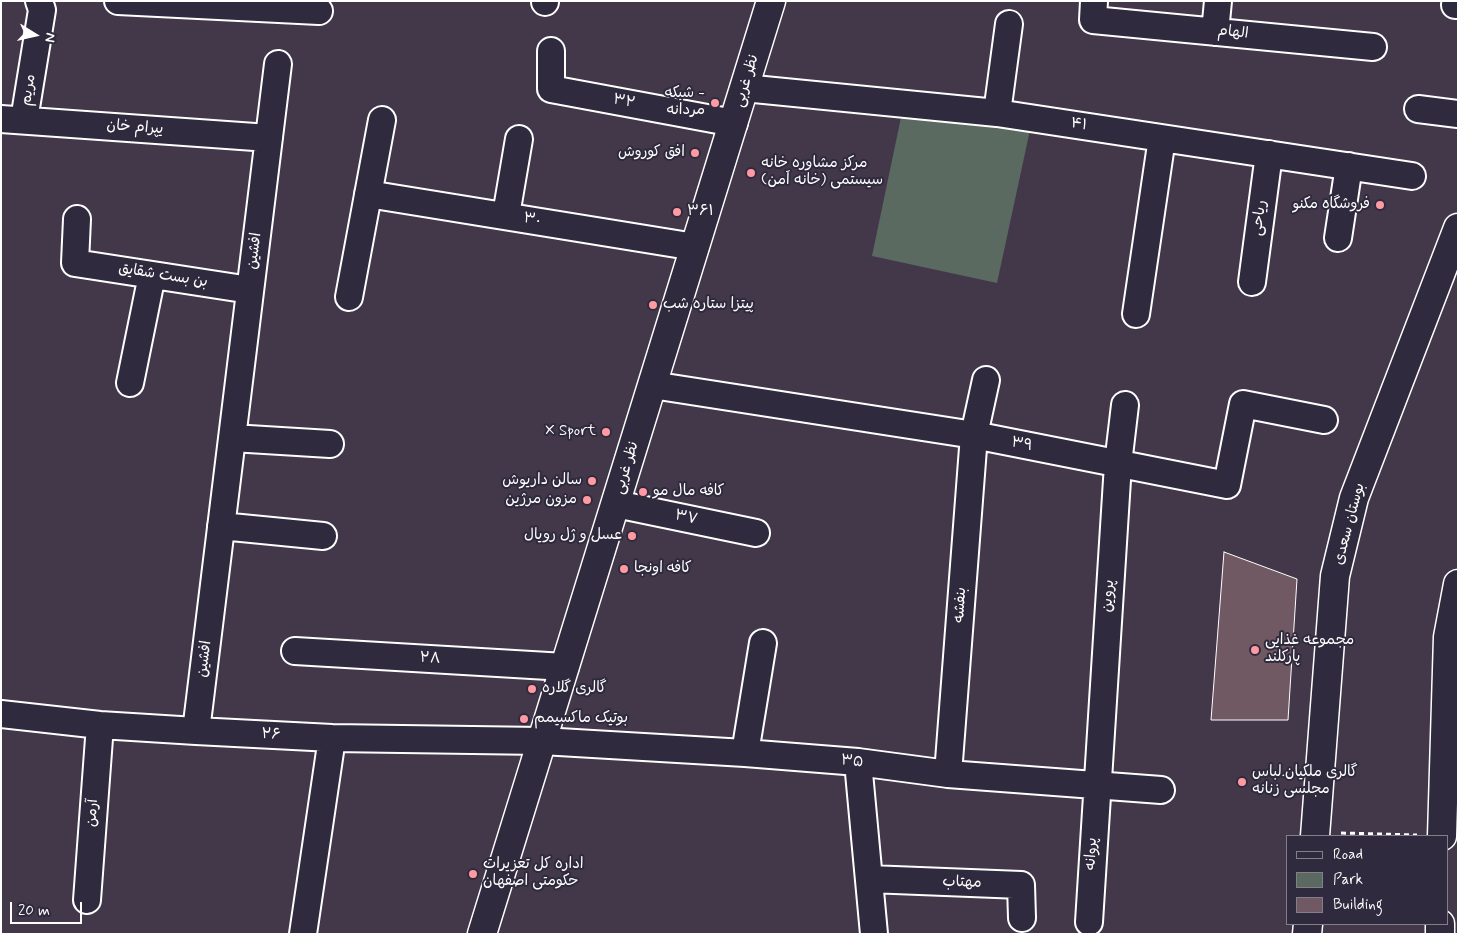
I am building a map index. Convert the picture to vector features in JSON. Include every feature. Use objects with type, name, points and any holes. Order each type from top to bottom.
[{"type":"main road","name":"نظر غربی","points":[[482,934],[771,1]]},
{"type":"main road","name":"بوستان سعدی","points":[[1315,834],[1334,586],[1337,568],[1354,498],[1458,228]]},
{"type":"main road","points":[[1442,835],[1448,637],[1455,618],[1458,584]]},
{"type":"street","name":"مریم","points":[[13,119],[42,10],[39,1]]},
{"type":"street","points":[[118,1],[319,11]]},
{"type":"street","points":[[1215,32],[1218,1]]},
{"type":"street","name":"الهام","points":[[1094,10],[1215,32],[1372,47]]},
{"type":"street","points":[[997,113],[1009,24]]},
{"type":"street","name":"۳۲","points":[[551,52],[551,89],[734,123]]},
{"type":"street","name":"افشین","points":[[196,731],[278,64]]},
{"type":"street","name":"۴۱","points":[[744,88],[997,113],[1412,176]]},
{"type":"street","points":[[1418,109],[1458,114]]},
{"type":"street","name":"یپرام خان","points":[[13,119],[269,138]]},
{"type":"street","points":[[349,297],[382,120]]},
{"type":"street","points":[[1136,314],[1162,138]]},
{"type":"street","points":[[506,216],[519,139]]},
{"type":"street","name":"ریاحی","points":[[1252,282],[1269,154]]},
{"type":"street","points":[[1338,238],[1349,166]]},
{"type":"street","name":"۳۰","points":[[368,194],[695,247]]},
{"type":"street","name":"بن بست شقایق","points":[[77,219],[75,263],[250,290]]},
{"type":"street","points":[[130,383],[152,275]]},
{"type":"street","name":"بنفشه","points":[[948,774],[974,436],[986,380]]},
{"type":"street","name":"۳۹","points":[[652,385],[974,436],[1227,485],[1243,404],[1324,420]]},
{"type":"street","name":"پروین","points":[[1096,786],[1118,464],[1125,406]]},
{"type":"street","points":[[232,438],[330,444]]},
{"type":"street","name":"۳۷","points":[[616,504],[756,532]]},
{"type":"street","points":[[221,526],[323,536]]},
{"type":"street","points":[[745,753],[763,644]]},
{"type":"street","name":"۲۸","points":[[295,651],[564,667]]},
{"type":"street","name":"۲۶","points":[[1,714],[100,725],[332,738],[542,741]]},
{"type":"street","name":"آرمن","points":[[87,900],[100,725]]},
{"type":"street","points":[[302,934],[332,738]]},
{"type":"street","name":"۳۵","points":[[542,741],[745,753],[858,762],[948,774],[1161,790]]},
{"type":"street","points":[[858,762],[874,934]]},
{"type":"street","name":"پروانه","points":[[1089,922],[1096,786]]},
{"type":"street","name":"مهتاب","points":[[869,879],[1021,885],[1022,918]]},
{"type":"path","points":[[1315,834],[1378,835]]},
{"type":"green space","points":[[904,103],[1030,130],[997,283],[872,256]]},
{"type":"building","name":"مجموعه غذایی پارکلند","points":[[1224,552],[1297,579],[1288,720],[1211,720]]},
{"type":"place","name":"شبکه - مردانه","points":[[715,103]]},
{"type":"place","name":"افق کوروش","points":[[695,153]]},
{"type":"place","name":"مرکز مشاوره خانه سیستمی (خانه اَمن)","points":[[751,173]]},
{"type":"place","name":"فروشگاه مکنو","points":[[1380,205]]},
{"type":"place","name":"۳۶۱","points":[[677,212]]},
{"type":"place","name":"پیتزا ستاره شب","points":[[653,305]]},
{"type":"place","name":"X Sport","points":[[606,432]]},
{"type":"place","name":"سالن داریوش","points":[[592,481]]},
{"type":"place","name":"کافه مال مو","points":[[643,492]]},
{"type":"place","name":"مزون مرژین","points":[[587,500]]},
{"type":"place","name":"عسل و ژل رویال","points":[[632,536]]},
{"type":"place","name":"کافه اونجا","points":[[624,569]]},
{"type":"place","name":"مجموعه غذایی پارکلند","points":[[1255,650]]},
{"type":"place","name":"گالری گلاره","points":[[532,689]]},
{"type":"place","name":"بوتیک ماکسیمم","points":[[524,719]]},
{"type":"place","name":"گالری ملکیان.لباس مجلسی زنانه","points":[[1242,782]]},
{"type":"place","name":"اداره کل تعزیرات حکومتی اصفهان","points":[[473,874]]}]
